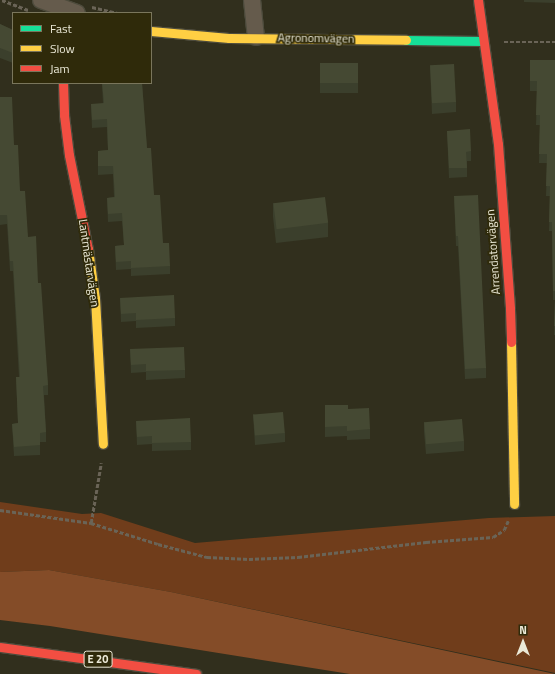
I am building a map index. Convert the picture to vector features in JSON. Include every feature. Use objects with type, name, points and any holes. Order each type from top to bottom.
[{"type":"main road","name":"Arrendatorvägen","points":[[478,0],[482,42],[498,144],[510,309],[514,504]]},
{"type":"main road","name":"Agronomvägen","points":[[152,30],[191,36],[482,42]]},
{"type":"main road","name":"Lantmästarvägen","points":[[63,84],[64,115],[69,155],[91,262],[95,298],[103,444]]},
{"type":"main road","name":"E 20","points":[[0,646],[196,674]]},
{"type":"street","points":[[252,0],[256,37]]},
{"type":"street","points":[[36,6],[70,12]]},
{"type":"path","points":[[2,0],[36,6]]},
{"type":"path","points":[[482,42],[555,42]]},
{"type":"path","points":[[91,522],[103,444]]},
{"type":"path","points":[[0,510],[91,522],[158,544],[207,557],[256,559],[298,557],[426,542],[492,537],[504,530],[514,504]]},
{"type":"shaded area","points":[[0,502],[82,514],[101,513],[195,543],[489,518],[555,516],[555,673],[171,592],[49,570],[0,572]]},
{"type":"shaded area","points":[[49,570],[171,592],[555,674],[350,674],[50,626],[0,620],[0,572]]},
{"type":"building","points":[[0,24],[12,30],[12,53],[0,48]]},
{"type":"building","points":[[530,60],[555,60],[555,291],[553,291],[552,222],[549,222],[550,186],[546,186],[547,154],[539,154],[540,115],[536,115],[537,81],[530,81]]},
{"type":"building","points":[[320,63],[358,63],[358,83],[320,83]]},
{"type":"building","points":[[454,64],[456,102],[432,103],[430,65]]},
{"type":"building","points":[[102,84],[142,84],[147,148],[151,148],[154,195],[160,195],[163,243],[169,243],[170,266],[131,268],[131,261],[116,262],[115,246],[124,245],[122,213],[108,214],[107,198],[115,197],[113,166],[98,166],[98,151],[108,150],[107,119],[92,120],[91,104],[104,103]]},
{"type":"building","points":[[0,97],[12,97],[14,145],[18,145],[20,191],[25,191],[28,237],[36,236],[38,283],[41,283],[48,385],[43,386],[46,432],[40,433],[40,445],[14,447],[12,424],[18,423],[16,377],[20,377],[13,261],[10,261],[7,215],[0,215]]},
{"type":"building","points":[[470,129],[471,151],[466,152],[467,168],[449,168],[447,131]]},
{"type":"building","points":[[478,195],[486,368],[465,369],[458,236],[456,236],[454,196]]},
{"type":"building","points":[[325,197],[328,223],[277,229],[273,203]]},
{"type":"building","points":[[174,295],[175,318],[136,320],[136,313],[121,314],[120,298]]},
{"type":"building","points":[[555,299],[555,326],[554,326]]},
{"type":"building","points":[[184,347],[185,370],[146,371],[146,364],[131,365],[130,349]]},
{"type":"building","points":[[325,405],[348,405],[348,409],[369,408],[370,429],[347,431],[347,426],[325,427]]},
{"type":"building","points":[[283,412],[285,433],[255,436],[253,415]]},
{"type":"building","points":[[190,418],[191,442],[152,443],[152,436],[137,437],[136,421]]},
{"type":"building","points":[[462,419],[464,441],[426,444],[424,422]]},
{"type":"traffic: fast","points":[[406,40],[482,41]]},
{"type":"traffic: slow","points":[[152,31],[229,38],[406,40]]},
{"type":"traffic: slow","points":[[88,249],[95,298],[103,444]]},
{"type":"traffic: slow","points":[[511,342],[514,504]]},
{"type":"traffic: jam","points":[[478,0],[498,144],[511,342]]},
{"type":"traffic: jam","points":[[63,84],[64,115],[69,155],[88,249]]},
{"type":"traffic: jam","points":[[0,647],[196,674]]}]
